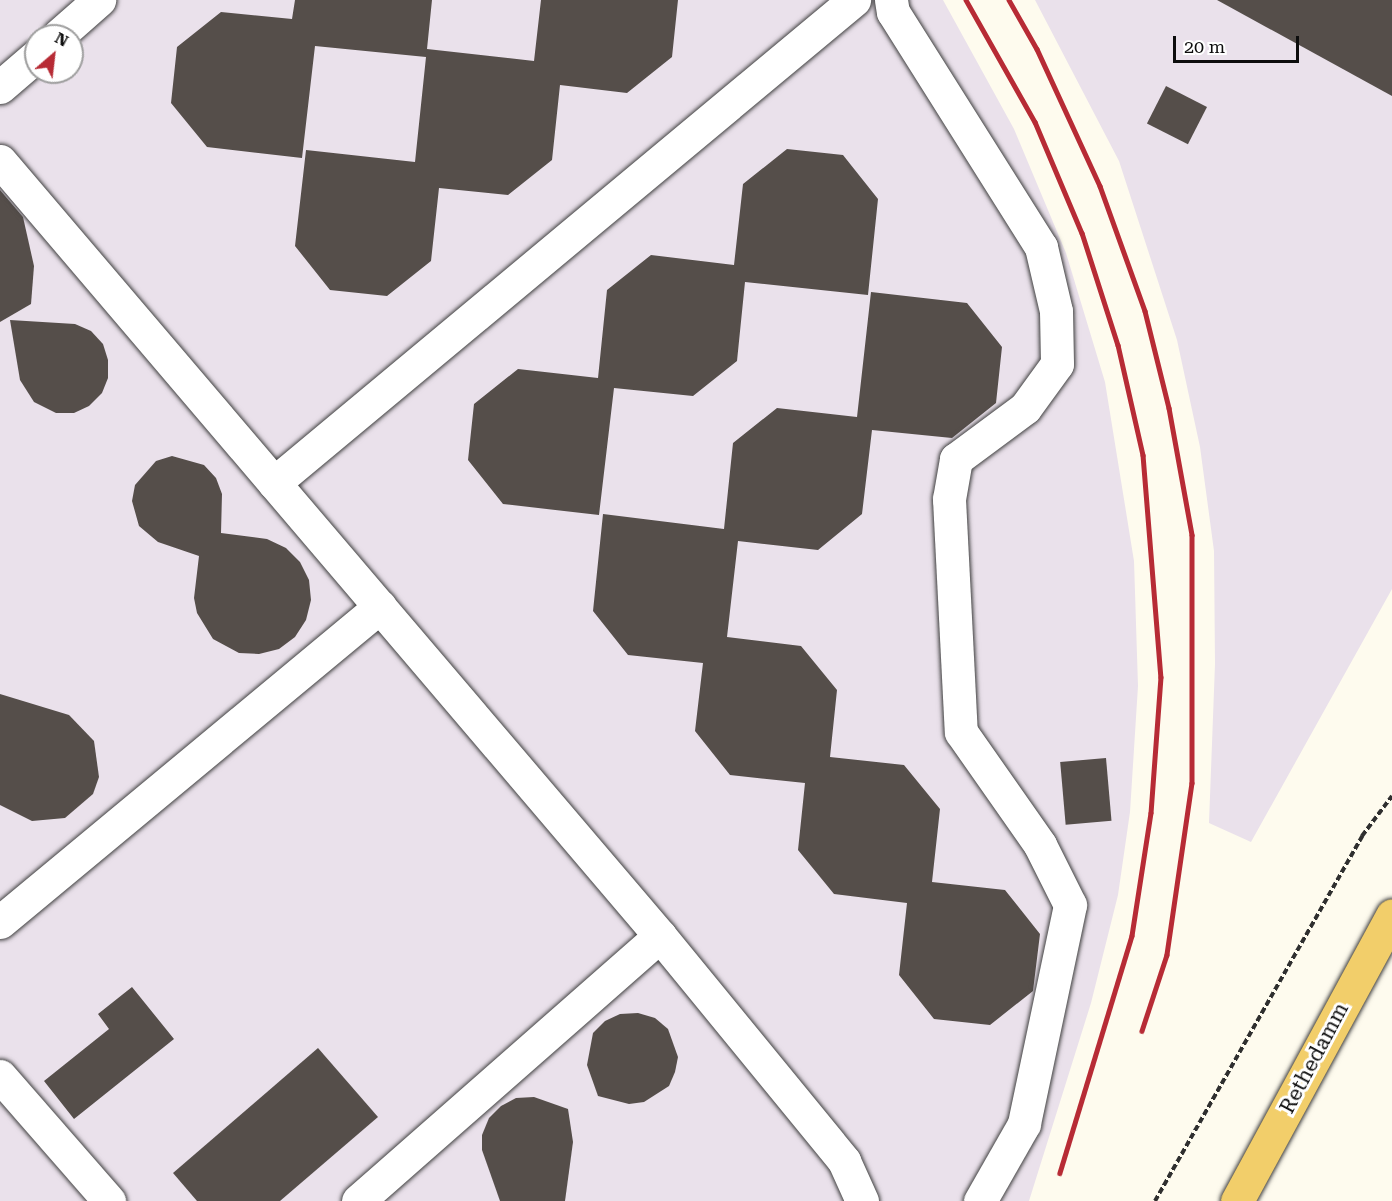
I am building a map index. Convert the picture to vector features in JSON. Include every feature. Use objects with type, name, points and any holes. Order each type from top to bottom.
[{"type":"main road","name":"Rethedamm","points":[[1237,1201],[1392,915]]},
{"type":"lane","points":[[72,24],[99,0]]},
{"type":"lane","points":[[274,483],[854,0]]},
{"type":"lane","points":[[891,0],[893,12],[1041,247],[1056,311],[1057,364],[1025,408],[956,459],[949,499],[961,732],[1040,845],[1070,905],[1024,1125],[980,1201]]},
{"type":"lane","points":[[0,87],[24,66]]},
{"type":"lane","points":[[0,161],[660,936],[844,1161],[862,1201]]},
{"type":"lane","points":[[0,922],[380,607]]},
{"type":"lane","points":[[357,1201],[660,936]]},
{"type":"lane","points":[[0,1076],[109,1201]]},
{"type":"path","points":[[1155,1201],[1362,836],[1392,796]]},
{"type":"shaded area","points":[[0,0],[943,0],[1014,129],[1066,253],[1105,382],[1134,561],[1138,686],[1130,812],[1118,895],[1091,1003],[1029,1201],[0,1201]]},
{"type":"shaded area","points":[[1035,0],[1392,0],[1392,589],[1251,842],[1209,823],[1215,664],[1214,551],[1200,447],[1177,340],[1119,161]]},
{"type":"building","points":[[295,0],[432,0],[427,49],[534,61],[541,0],[678,0],[672,57],[627,93],[560,85],[552,160],[508,195],[439,188],[431,261],[387,296],[330,290],[295,246],[306,150],[415,162],[426,57],[315,46],[302,158],[207,147],[171,103],[177,47],[221,12],[292,19]]},
{"type":"building","points":[[1217,0],[1392,0],[1392,96]]},
{"type":"building","points":[[1166,86],[1207,107],[1188,144],[1147,123]]},
{"type":"building","points":[[787,149],[843,155],[878,199],[868,295],[745,282],[737,361],[693,396],[614,388],[599,515],[503,504],[468,460],[474,404],[518,369],[598,378],[607,290],[651,255],[734,265],[743,184]]},
{"type":"building","points":[[0,190],[23,217],[34,266],[31,304],[0,322]]},
{"type":"building","points":[[871,292],[967,303],[1002,347],[996,403],[952,438],[872,430],[862,514],[818,550],[738,541],[727,637],[801,646],[837,690],[830,757],[904,765],[940,809],[932,882],[1005,890],[1040,934],[1033,991],[990,1025],[934,1019],[899,975],[907,903],[834,894],[798,850],[805,783],[730,775],[695,731],[703,663],[628,655],[593,611],[603,514],[724,529],[733,443],[777,408],[857,417]]},
{"type":"building","points":[[10,320],[75,324],[91,331],[103,344],[108,360],[108,378],[102,393],[89,406],[74,413],[56,413],[34,402],[20,380]]},
{"type":"building","points":[[172,456],[204,465],[216,478],[222,494],[221,533],[267,539],[286,548],[300,562],[309,580],[311,600],[306,620],[295,637],[279,649],[259,654],[239,653],[213,639],[197,613],[194,598],[199,556],[158,542],[139,526],[132,501],[135,485],[156,461]]},
{"type":"building","points":[[0,694],[69,715],[94,741],[99,777],[93,794],[65,818],[32,821],[0,805]]},
{"type":"building","points":[[1106,758],[1111,821],[1066,825],[1060,762]]},
{"type":"building","points":[[132,987],[174,1039],[74,1119],[44,1081],[109,1029],[98,1014]]},
{"type":"building","points":[[638,1013],[655,1018],[668,1029],[678,1057],[669,1086],[644,1102],[629,1104],[598,1096],[587,1065],[593,1033],[605,1021],[620,1014]]},
{"type":"building","points":[[318,1048],[378,1117],[280,1201],[197,1201],[173,1173]]},
{"type":"building","points":[[534,1097],[568,1109],[573,1142],[565,1201],[500,1201],[482,1150],[482,1135],[489,1118],[501,1106],[516,1098]]},
{"type":"railway","points":[[966,0],[1035,122],[1082,233],[1118,345],[1143,455],[1161,677],[1151,813],[1132,936],[1060,1173]]},
{"type":"railway","points":[[1009,0],[1037,49],[1100,186],[1145,311],[1169,408],[1192,535],[1192,783],[1167,955],[1142,1031]]}]
